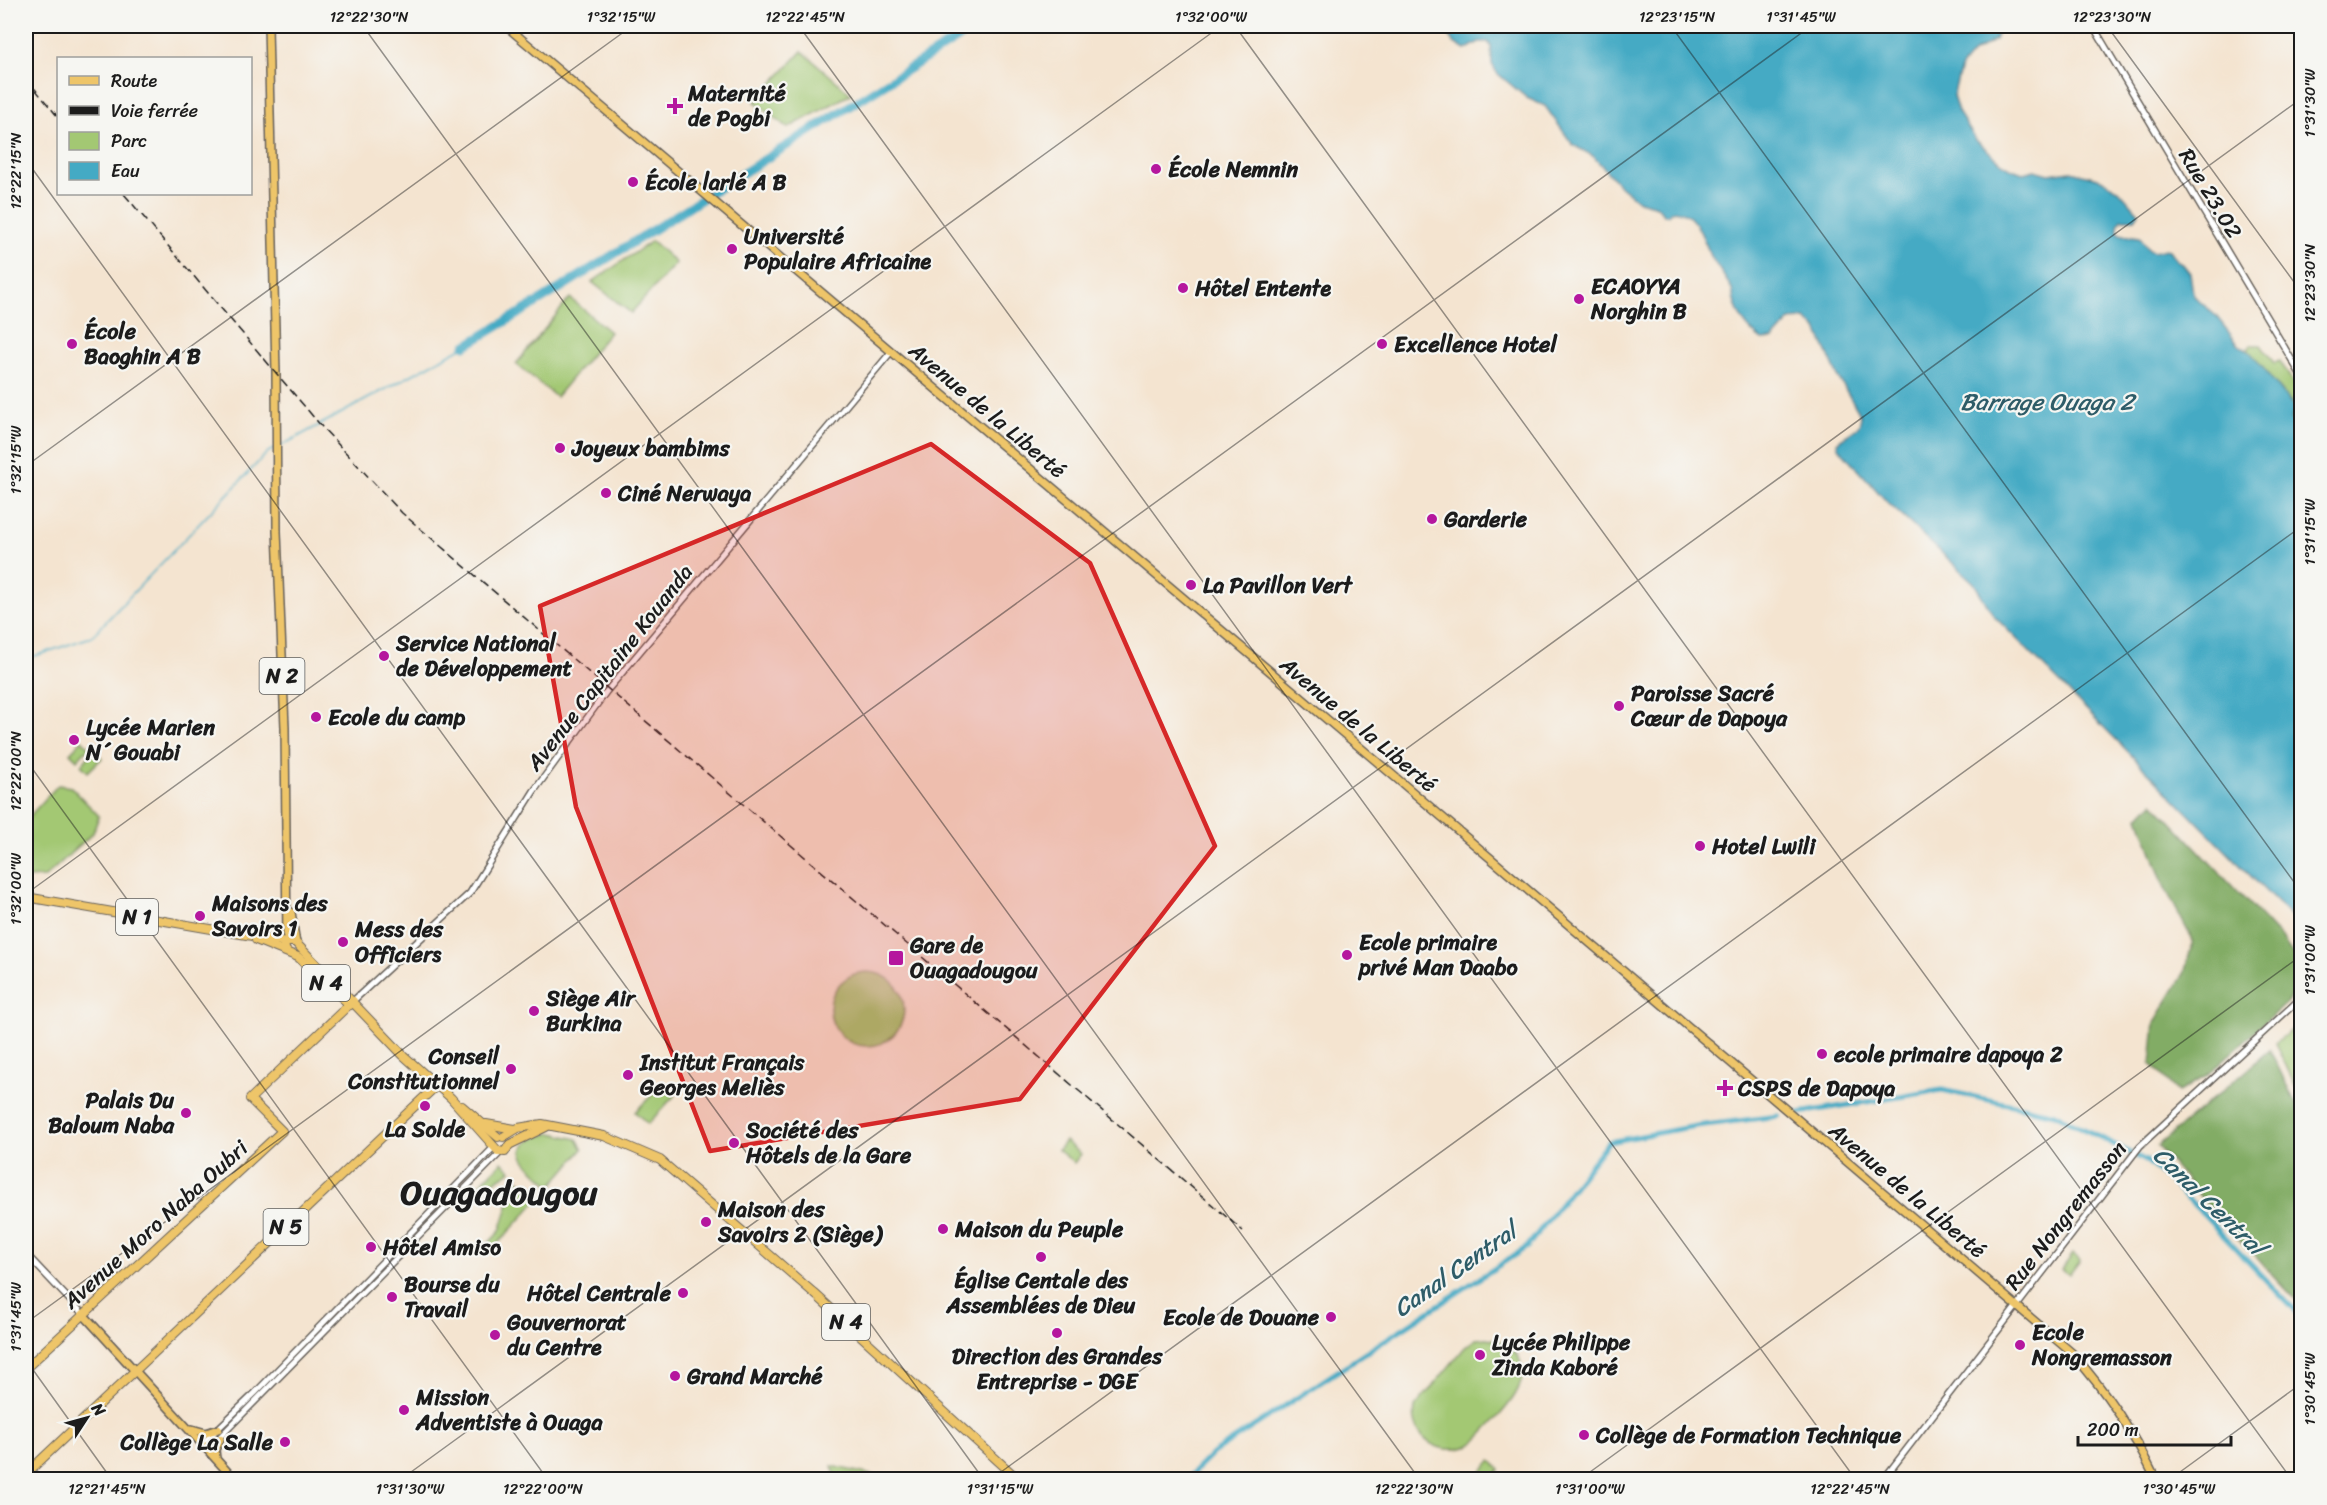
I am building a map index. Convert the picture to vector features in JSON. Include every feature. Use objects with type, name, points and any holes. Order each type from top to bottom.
[{"type":"highway","name":"N 1","points":[[26,897],[249,937],[273,938],[287,947]]},
{"type":"highway","name":"N 4","points":[[297,945],[351,1003]]},
{"type":"highway","points":[[287,947],[296,951],[297,945]]},
{"type":"highway","name":"N 4","points":[[287,947],[362,1013],[403,1055],[497,1141],[501,1152]]},
{"type":"highway","name":"Avenue Capitaine Kouanda","points":[[282,1131],[250,1099],[351,1003]]},
{"type":"highway","name":"N 5","points":[[26,1474],[437,1085]]},
{"type":"highway","name":"N 4","points":[[450,1098],[484,1124],[516,1129],[533,1125],[550,1125],[591,1133],[623,1143],[653,1156],[670,1167],[1020,1479]]},
{"type":"highway","points":[[484,1124],[497,1141],[516,1129]]},
{"type":"highway","points":[[501,1152],[507,1150],[509,1145],[550,1125]]},
{"type":"highway","name":"Avenue Moro Naba Oubri","points":[[26,1368],[282,1131]]},
{"type":"highway","name":"N 4","points":[[497,1141],[507,1140],[509,1145]]},
{"type":"main road","name":"N 2","points":[[268,26],[276,455],[285,728],[287,947]]},
{"type":"main road","name":"Avenue de la Liberté","points":[[506,26],[1375,760],[2072,1353],[2108,1395],[2128,1426],[2156,1479]]},
{"type":"main road","name":"N 2","points":[[288,898],[297,945]]},
{"type":"main road","points":[[83,1314],[235,1479]]},
{"type":"main road","points":[[190,1428],[206,1433],[218,1429]]},
{"type":"main road","points":[[217,1460],[215,1450],[220,1438]]},
{"type":"street","name":"Rue 23.02","points":[[2093,26],[2301,377]]},
{"type":"street","name":"Avenue Capitaine Kouanda","points":[[351,1003],[470,893],[534,791],[606,692],[891,352]]},
{"type":"street","name":"Rue Nongremasson","points":[[1883,1479],[2131,1156],[2301,997]]},
{"type":"street","points":[[206,1446],[220,1438],[235,1418],[497,1141]]},
{"type":"street","points":[[206,1446],[218,1429],[235,1418],[501,1152]]},
{"type":"street","points":[[436,1205],[443,1211]]},
{"type":"street","points":[[26,1254],[83,1314]]},
{"type":"highlighted area","points":[[931,444],[1090,563],[1215,846],[1020,1099],[710,1151],[576,807],[540,606]]},
{"type":"green space","points":[[802,51],[851,94],[788,128],[755,102]]},
{"type":"green space","points":[[652,241],[676,263],[631,313],[592,282]]},
{"type":"green space","points":[[570,298],[610,332],[556,397],[516,364]]},
{"type":"green space","points":[[2250,345],[2261,345],[2274,363],[2280,361],[2301,396],[2301,427],[2291,420],[2291,402],[2247,350]]},
{"type":"green space","points":[[82,740],[89,747],[77,760],[70,753]]},
{"type":"green space","points":[[94,751],[102,758],[88,772],[81,765]]},
{"type":"green space","points":[[58,785],[71,787],[99,816],[93,833],[45,877],[26,878],[26,820]]},
{"type":"green space","points":[[2153,802],[2283,940],[2301,966],[2301,980],[2287,1002],[2205,1077],[2178,1092],[2151,1064],[2155,1022],[2184,974],[2193,941],[2164,886],[2139,817]]},
{"type":"green space","points":[[867,972],[888,978],[898,988],[904,1009],[898,1030],[888,1040],[867,1046],[846,1040],[836,1030],[830,1009],[836,988],[846,978]]},
{"type":"green space","points":[[2301,1023],[2301,1097],[2275,1043]]},
{"type":"green space","points":[[2270,1050],[2301,1115],[2301,1305],[2217,1216],[2157,1146]]},
{"type":"green space","points":[[664,1083],[676,1094],[648,1124],[635,1112]]},
{"type":"green space","points":[[552,1133],[577,1139],[583,1149],[551,1186],[533,1170],[523,1155],[523,1149],[527,1143],[537,1137]]},
{"type":"green space","points":[[1065,1141],[1081,1154],[1074,1163],[1058,1150]]},
{"type":"green space","points":[[502,1162],[511,1170],[462,1202]]},
{"type":"green space","points":[[519,1180],[539,1199],[491,1251],[486,1246],[500,1231],[515,1184]]},
{"type":"green space","points":[[2073,1254],[2080,1260],[2069,1275],[2062,1269]]},
{"type":"green space","points":[[1486,1338],[1503,1343],[1517,1355],[1522,1366],[1522,1378],[1518,1390],[1511,1402],[1474,1443],[1463,1448],[1452,1449],[1432,1444],[1418,1429],[1415,1407],[1466,1346],[1476,1339]]},
{"type":"green space","points":[[1491,1461],[1500,1469],[1491,1479],[1475,1478]]},
{"type":"green space","points":[[832,1466],[876,1476],[872,1479],[837,1479]]},
{"type":"water","name":"Barrage Ouaga 2","points":[[1428,26],[1997,26],[1998,32],[1995,40],[1974,52],[1961,67],[1953,96],[1958,112],[1976,140],[2002,163],[2023,173],[2035,170],[2049,174],[2071,171],[2101,179],[2118,189],[2139,213],[2135,219],[2121,219],[2118,226],[2119,233],[2140,237],[2149,250],[2154,252],[2169,250],[2176,260],[2182,263],[2190,273],[2193,293],[2197,299],[2216,316],[2238,344],[2252,354],[2294,407],[2291,420],[2301,427],[2301,927],[1994,616],[1974,583],[1887,502],[1838,447],[1837,442],[1858,426],[1861,416],[1838,377],[1817,329],[1805,319],[1790,320],[1773,339],[1762,340],[1742,319],[1730,286],[1712,258],[1699,229],[1689,216],[1674,210],[1664,215],[1657,206],[1639,201],[1618,184],[1593,156],[1573,145],[1545,106],[1527,98],[1497,73],[1492,64],[1491,46],[1488,42],[1479,42],[1465,50],[1454,43],[1446,32]]},
{"type":"waterway","points":[[465,346],[977,26]]},
{"type":"waterway","points":[[279,447],[465,346]]},
{"type":"waterway","points":[[26,659],[91,637],[268,452],[275,449]]},
{"type":"waterway","name":"Canal Central","points":[[1799,1113],[1942,1090],[2055,1114],[2148,1162],[2197,1208],[2302,1318]]},
{"type":"waterway","name":"Canal Central","points":[[1186,1480],[1213,1453],[1527,1247],[1608,1142],[1696,1126],[1779,1116]]},
{"type":"railway","points":[[26,78],[57,116]]},
{"type":"railway","points":[[125,195],[322,427],[402,513],[1243,1231]]},
{"type":"place","name":"Maternité de Pogbi","points":[[675,106]]},
{"type":"place","name":"École Nemnin","points":[[1156,169]]},
{"type":"place","name":"École larlé A B","points":[[633,182]]},
{"type":"place","name":"Université Populaire Africaine","points":[[732,249]]},
{"type":"place","name":"Hôtel Entente","points":[[1183,288]]},
{"type":"place","name":"ECAOYYA Norghin B","points":[[1579,299]]},
{"type":"place","name":"École Baoghin A B","points":[[72,344]]},
{"type":"place","name":"Excellence Hotel","points":[[1382,344]]},
{"type":"place","name":"Joyeux bambims","points":[[560,448]]},
{"type":"place","name":"Ciné Nerwaya","points":[[606,493]]},
{"type":"place","name":"Garderie","points":[[1432,519]]},
{"type":"place","name":"La Pavillon Vert","points":[[1191,585]]},
{"type":"place","name":"Service National de Développement","points":[[384,656]]},
{"type":"place","name":"Paroisse Sacré Cœur de Dapoya","points":[[1619,706]]},
{"type":"place","name":"Ecole du camp","points":[[316,717]]},
{"type":"place","name":"Lycée Marien N´Gouabi","points":[[74,740]]},
{"type":"place","name":"Hotel Lwili","points":[[1700,846]]},
{"type":"place","name":"Maisons des Savoirs 1","points":[[200,916]]},
{"type":"place","name":"Mess des Officiers","points":[[343,942]]},
{"type":"place","name":"Ecole primaire privé Man Daabo","points":[[1347,955]]},
{"type":"place","name":"Gare de Ouagadougou","points":[[896,958]]},
{"type":"place","name":"Siège Air Burkina","points":[[534,1011]]},
{"type":"place","name":"ecole primaire dapoya 2","points":[[1822,1054]]},
{"type":"place","name":"Conseil Constitutionnel","points":[[511,1069]]},
{"type":"place","name":"Institut Français Georges Meliès","points":[[628,1075]]},
{"type":"place","name":"CSPS de Dapoya","points":[[1725,1088]]},
{"type":"place","name":"La Solde","points":[[425,1106]]},
{"type":"place","name":"Palais Du Baloum Naba","points":[[186,1113]]},
{"type":"place","name":"Société des Hôtels de la Gare","points":[[734,1143]]},
{"type":"place","name":"Maison des Savoirs 2 (Siège)","points":[[706,1222]]},
{"type":"place","name":"Maison du Peuple","points":[[943,1229]]},
{"type":"place","name":"Hôtel Amiso","points":[[371,1247]]},
{"type":"place","name":"Église Centale des Assemblées de Dieu","points":[[1041,1257]]},
{"type":"place","name":"Hôtel Centrale","points":[[683,1293]]},
{"type":"place","name":"Bourse du Travail","points":[[392,1297]]},
{"type":"place","name":"Ecole de Douane","points":[[1331,1317]]},
{"type":"place","name":"Direction des Grandes Entreprise - DGE","points":[[1057,1333]]},
{"type":"place","name":"Gouvernorat du Centre","points":[[495,1335]]},
{"type":"place","name":"Ecole Nongremasson","points":[[2020,1345]]},
{"type":"place","name":"Lycée Philippe Zinda Kaboré","points":[[1480,1355]]},
{"type":"place","name":"Grand Marché","points":[[675,1376]]},
{"type":"place","name":"Mission Adventiste à Ouaga","points":[[404,1410]]},
{"type":"place","name":"Collège de Formation Technique","points":[[1584,1435]]},
{"type":"place","name":"Collège La Salle","points":[[285,1442]]},
{"type":"district","name":"Ouagadougou","points":[[499,1192]]}]
